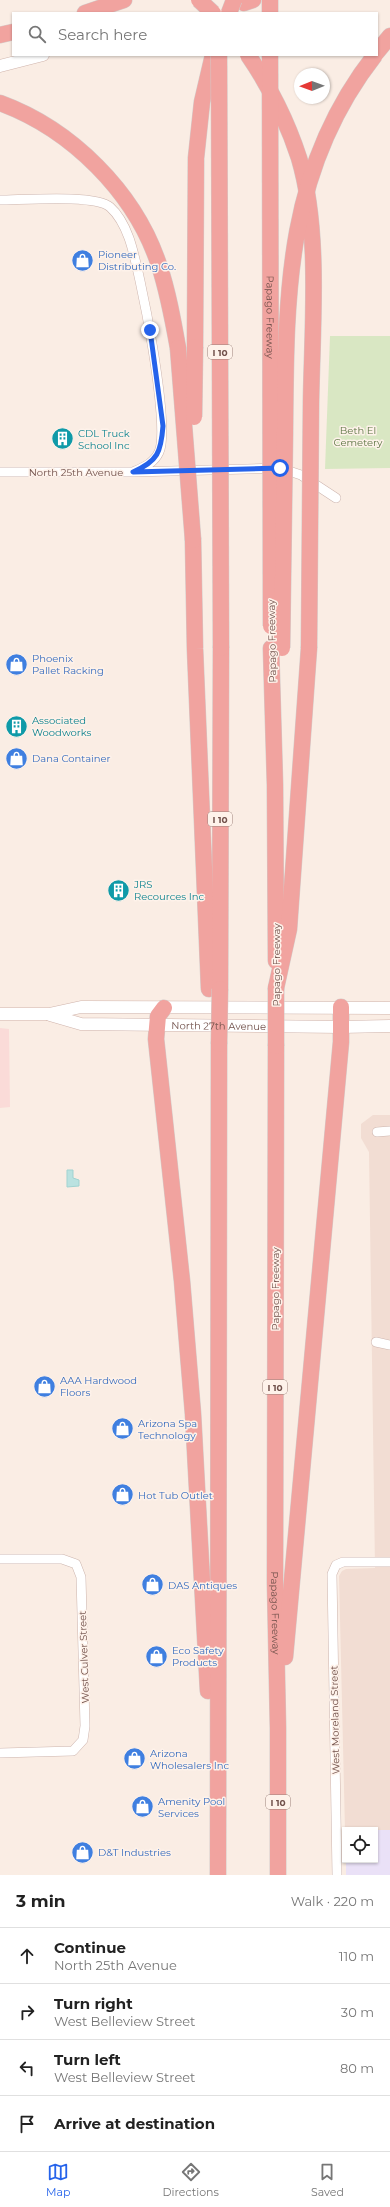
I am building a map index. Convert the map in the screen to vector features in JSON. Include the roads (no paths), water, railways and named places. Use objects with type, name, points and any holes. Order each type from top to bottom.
[{"type":"highway","points":[[88,12],[124,0]]},
{"type":"highway","points":[[199,0],[211,12]]},
{"type":"highway","points":[[219,0],[219,12]]},
{"type":"highway","points":[[270,0],[270,12]]},
{"type":"highway","points":[[230,12],[247,1]]},
{"type":"highway","points":[[0,35],[12,32]]},
{"type":"highway","points":[[378,51],[390,36]]},
{"type":"highway","points":[[213,56],[202,102],[194,188],[193,540],[195,649],[214,989]]},
{"type":"highway","name":"I 10","points":[[218,1875],[218,1196],[214,989],[221,648],[219,56]]},
{"type":"highway","points":[[249,56],[266,82],[284,117],[299,159],[309,205],[312,295],[309,648],[289,929],[276,988]]},
{"type":"highway","name":"Papago Freeway","points":[[270,56],[277,648],[275,784],[275,1582],[278,1728],[278,1875]]},
{"type":"highway","points":[[277,648],[286,366],[293,253],[308,179],[325,137],[350,88],[374,56]]},
{"type":"highway","points":[[0,103],[15,108],[53,130],[82,152],[106,176],[128,204],[158,264],[178,348],[193,540]]},
{"type":"highway","points":[[278,1728],[341,1027],[340,1007]]},
{"type":"highway","points":[[164,1008],[158,1016],[156,1026],[191,1398],[205,1654],[218,1791]]},
{"type":"main road","points":[[210,12],[247,1]]},
{"type":"main road","points":[[0,66],[39,56]]},
{"type":"main road","name":"North 27th Avenue","points":[[0,1014],[49,1014],[81,1007],[390,1008]]},
{"type":"main road","name":"North 27th Avenue","points":[[49,1014],[81,1024],[156,1026],[390,1026]]},
{"type":"street","points":[[0,200],[92,200],[110,206],[121,220],[134,258],[150,330],[163,426],[159,452],[152,461],[133,472]]},
{"type":"street","name":"North 25th Avenue","points":[[0,472],[133,472],[280,468],[301,475],[336,498]]},
{"type":"street","points":[[377,1132],[390,1131]]},
{"type":"street","points":[[376,1342],[390,1345]]},
{"type":"street","name":"West Culver Street","points":[[0,1559],[62,1559],[76,1564],[81,1577],[85,1726],[83,1740],[73,1751],[0,1753]]},
{"type":"street","name":"West Moreland Street","points":[[337,1875],[332,1574],[336,1565],[343,1562],[390,1562]]},
{"type":"water","points":[[67,1170],[73,1170],[73,1178],[79,1180],[79,1186],[67,1187]]},
{"type":"place","name":"Pioneer Distributing Co.","points":[[82,260]]},
{"type":"place","name":"CDL Truck School Inc","points":[[63,439]]},
{"type":"place","name":"Phoenix Pallet Racking","points":[[17,664]]},
{"type":"place","name":"Associated Woodworks","points":[[17,726]]},
{"type":"place","name":"Dana Container","points":[[17,758]]},
{"type":"place","name":"JRS Recources Inc","points":[[118,890]]},
{"type":"place","name":"AAA Hardwood Floors","points":[[45,1386]]},
{"type":"place","name":"Arizona Spa Technology","points":[[123,1429]]},
{"type":"place","name":"Hot Tub Outlet","points":[[122,1495]]},
{"type":"place","name":"DAS Antiques","points":[[153,1585]]},
{"type":"place","name":"Eco Safety Products","points":[[157,1656]]},
{"type":"place","name":"Arizona Wholesalers Inc","points":[[135,1759]]},
{"type":"place","name":"Amenity Pool Services","points":[[143,1807]]},
{"type":"place","name":"D&T Industries","points":[[82,1852]]},
{"type":"park label","name":"Beth El Cemetery","points":[[358,436]]}]
